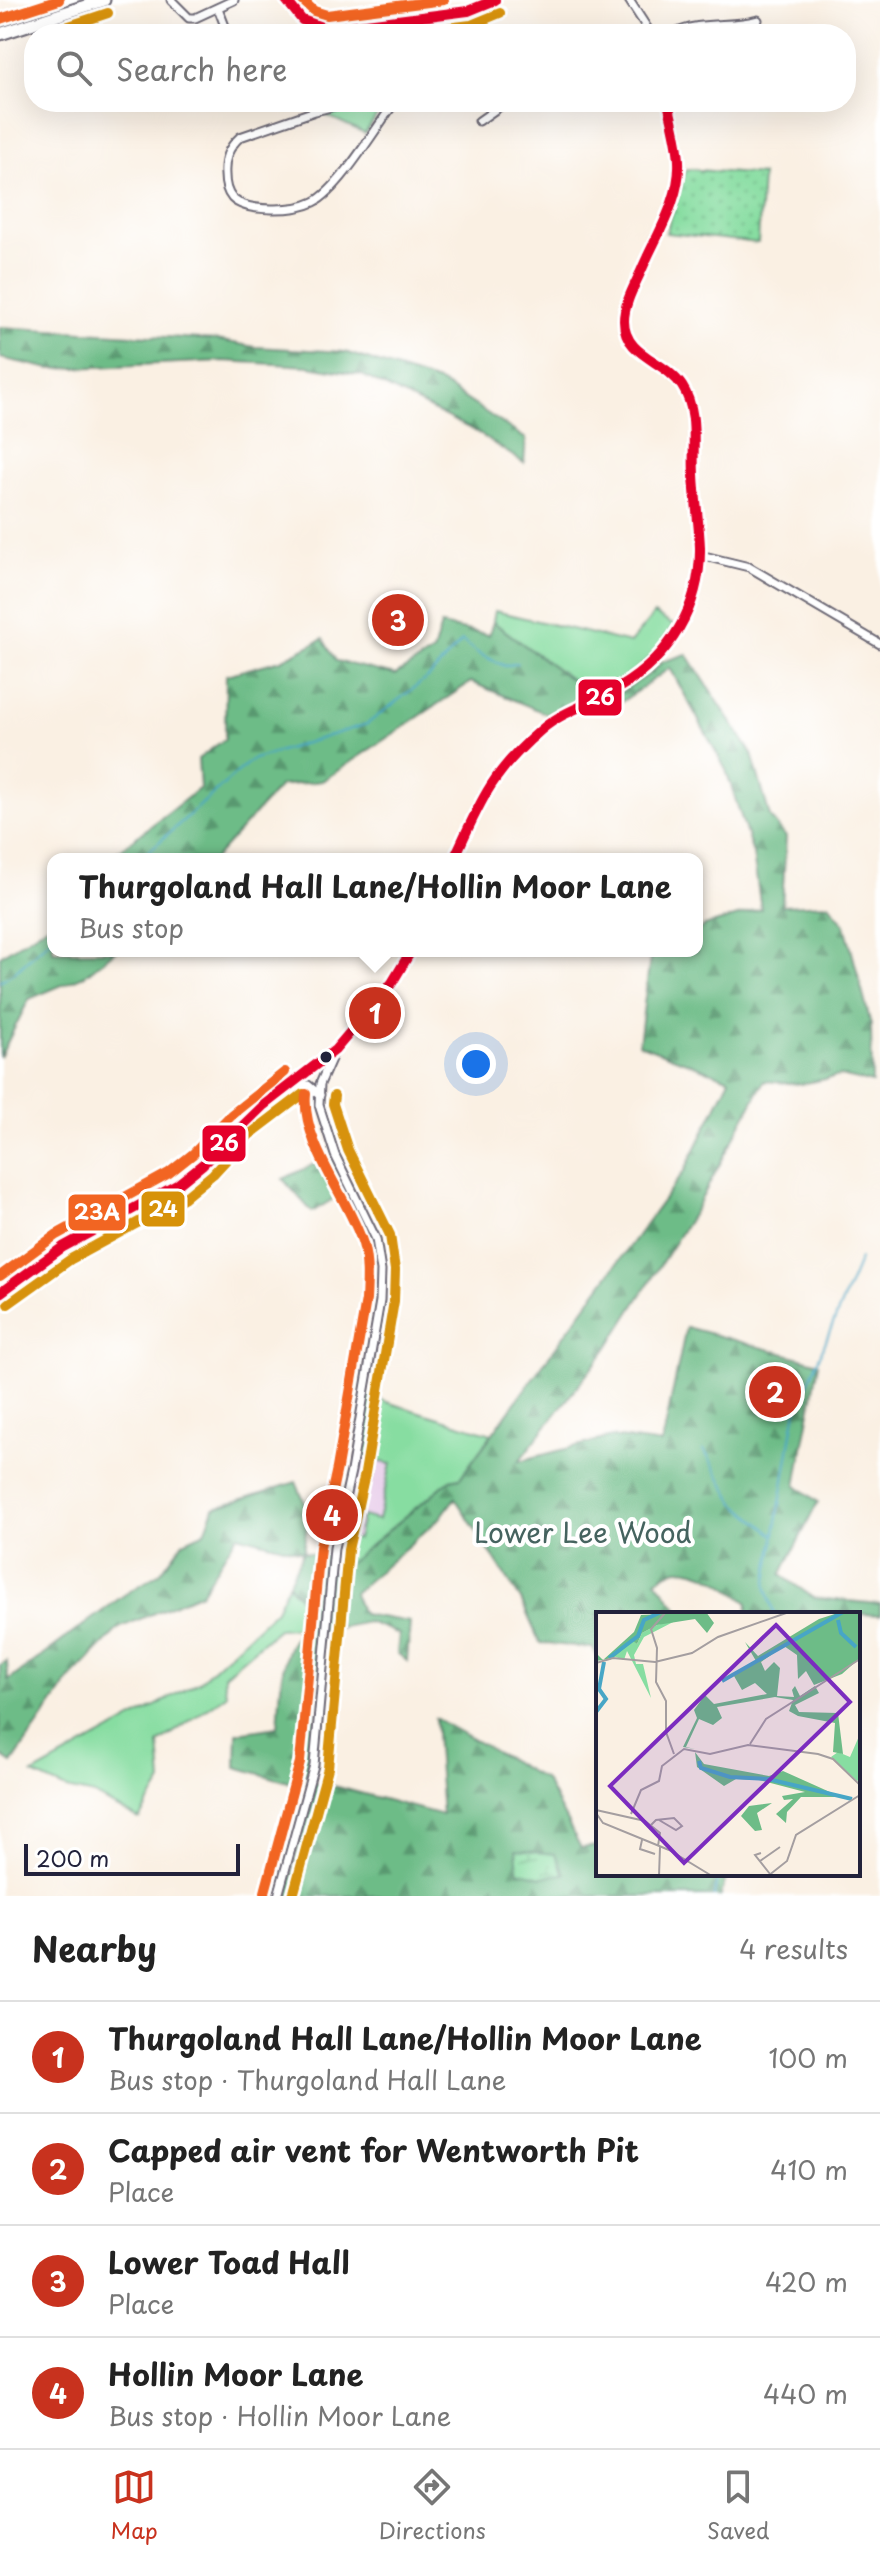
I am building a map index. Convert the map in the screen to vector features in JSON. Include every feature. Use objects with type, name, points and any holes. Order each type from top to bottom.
[{"type":"highway","points":[[31,24],[104,0]]},
{"type":"highway","points":[[0,34],[24,26]]},
{"type":"street","points":[[171,0],[189,18],[234,0]]},
{"type":"street","points":[[286,0],[305,24]]},
{"type":"street","points":[[361,24],[468,11],[495,0]]},
{"type":"street","points":[[629,0],[645,24]]},
{"type":"street","points":[[218,8],[224,24]]},
{"type":"street","points":[[468,11],[471,24]]},
{"type":"street","points":[[411,17],[413,24]]},
{"type":"street","points":[[728,24],[758,20]]},
{"type":"street","points":[[312,112],[240,137],[232,145],[226,155],[225,186],[230,196],[240,204],[270,209],[313,202],[337,180],[388,112]]},
{"type":"street","points":[[479,121],[492,112]]},
{"type":"street","points":[[457,853],[486,790],[497,774],[551,721],[645,672],[671,646],[692,601],[700,555],[694,422],[687,395],[678,380],[633,349],[626,337],[624,319],[631,294],[678,181],[679,160],[670,112]]},
{"type":"street","points":[[700,555],[745,564],[880,644]]},
{"type":"street","points":[[0,1293],[63,1247],[177,1185],[203,1164],[240,1125],[335,1050],[392,983],[407,957]]},
{"type":"street","points":[[278,1896],[314,1765],[334,1548],[351,1471],[380,1301],[381,1271],[376,1239],[335,1155],[319,1105],[323,1076],[335,1050]]},
{"type":"street","points":[[294,1083],[308,1085],[320,1095]]},
{"type":"shaded area","points":[[358,1457],[391,1463],[378,1520],[357,1539],[342,1537]]},
{"type":"green space","points":[[340,112],[379,112],[365,133],[325,115]]},
{"type":"green space","points":[[686,169],[762,175],[758,243],[666,233]]},
{"type":"green space","points":[[0,327],[217,340],[255,347],[345,352],[441,383],[526,439],[524,463],[473,430],[362,375],[308,366],[223,361],[51,369],[0,358]]},
{"type":"green space","points":[[495,611],[630,643],[654,614],[673,625],[658,649],[639,667],[592,695],[493,622]]},
{"type":"green space","points":[[493,622],[592,695],[547,714],[471,682],[322,781],[280,786],[219,853],[116,853],[200,788],[198,759],[225,739],[226,675],[281,660],[323,639],[336,661],[395,675],[433,652],[441,625],[489,635]]},
{"type":"green space","name":"Lower Lee Wood","points":[[687,654],[752,754],[770,817],[786,837],[782,906],[829,904],[845,925],[871,1025],[872,1083],[840,1076],[801,1084],[764,1081],[697,1207],[606,1350],[519,1461],[612,1437],[662,1444],[686,1327],[819,1363],[796,1485],[818,1502],[781,1575],[814,1598],[880,1604],[880,1615],[860,1612],[747,1612],[748,1603],[725,1586],[698,1572],[676,1569],[656,1580],[680,1612],[596,1612],[596,1655],[593,1648],[540,1643],[521,1600],[455,1498],[440,1518],[354,1593],[362,1614],[410,1622],[407,1661],[397,1653],[399,1634],[368,1622],[321,1631],[311,1764],[299,1785],[236,1767],[237,1733],[278,1727],[281,1680],[287,1652],[301,1626],[313,1614],[288,1584],[303,1552],[328,1556],[329,1572],[338,1572],[450,1480],[460,1478],[685,1170],[730,1079],[639,1044],[650,958],[703,957],[703,928],[761,909],[753,854],[726,770],[670,668],[610,710],[602,703],[648,675],[662,662]]},
{"type":"green space","points":[[47,926],[47,957],[108,957],[84,976],[29,999],[0,1057],[0,956]]},
{"type":"green space","points":[[331,1156],[348,1190],[312,1212],[283,1179]]},
{"type":"green space","points":[[367,1396],[492,1434],[460,1478],[450,1480],[338,1572],[342,1537],[357,1539],[362,1516],[378,1520],[391,1464],[358,1457]]},
{"type":"green space","points":[[296,1482],[309,1513],[303,1552],[237,1535],[201,1593],[119,1628],[70,1679],[12,1763],[0,1755],[0,1665],[7,1661],[8,1681],[124,1595],[160,1573],[183,1542],[205,1532],[214,1508]]},
{"type":"green space","points":[[288,1584],[313,1614],[297,1628],[278,1629],[224,1675],[226,1695],[159,1743],[162,1782],[139,1819],[94,1795],[66,1789],[33,1774],[200,1681],[276,1610]]},
{"type":"green space","points":[[435,1718],[545,1780],[581,1848],[596,1846],[596,1876],[726,1876],[721,1896],[287,1896],[313,1783],[442,1815]]},
{"type":"green space","points":[[516,1850],[555,1854],[564,1874],[541,1877],[518,1871]]},
{"type":"waterway","points":[[147,853],[251,760],[367,724],[431,675],[462,641],[479,654],[505,666],[517,663]]},
{"type":"waterway","points":[[0,981],[47,942]]},
{"type":"waterway","points":[[773,1612],[766,1586],[795,1415],[860,1259]]},
{"type":"waterway","points":[[704,1450],[735,1503],[773,1534]]},
{"type":"waterway","points":[[714,1896],[718,1876]]},
{"type":"transit line","name":"23A","points":[[0,19],[59,0]]},
{"type":"transit line","name":"26","points":[[286,0],[302,20],[313,24]]},
{"type":"transit line","name":"23A","points":[[302,0],[314,11],[327,15],[444,0]]},
{"type":"transit line","name":"26","points":[[366,24],[468,11],[495,0]]},
{"type":"transit line","name":"24","points":[[75,24],[108,13]]},
{"type":"transit line","name":"24","points":[[473,24],[500,13]]},
{"type":"transit line","name":"26","points":[[457,853],[488,789],[510,760],[550,723],[620,687],[654,661],[679,628],[695,590],[700,547],[691,407],[675,377],[631,342],[624,321],[630,294],[676,189],[678,154],[670,112]]},
{"type":"transit line","name":"26","points":[[0,1293],[63,1247],[177,1185],[203,1164],[264,1105],[335,1050],[392,983],[407,957]]},
{"type":"transit line","name":"23A","points":[[0,1276],[56,1235],[169,1173],[193,1154],[231,1115],[285,1072]]},
{"type":"transit line","name":"24","points":[[8,1304],[71,1259],[185,1197],[213,1174],[249,1135],[303,1094]]},
{"type":"transit line","name":"23A","points":[[265,1892],[300,1762],[320,1547],[366,1300],[363,1244],[318,1151],[306,1113],[306,1094]]},
{"type":"transit line","name":"24","points":[[293,1896],[328,1768],[348,1550],[365,1473],[394,1301],[395,1270],[390,1235],[348,1150],[333,1104],[334,1096]]},
{"type":"place","name":"Lower Toad Hall","points":[[398,620]]},
{"type":"place","name":"Thurgoland Hall Lane/Hollin Moor Lane","points":[[375,1013]]},
{"type":"place","name":"Capped air vent for Wentworth Pit","points":[[775,1392]]},
{"type":"place","name":"Hollin Moor Lane","points":[[332,1515]]}]
